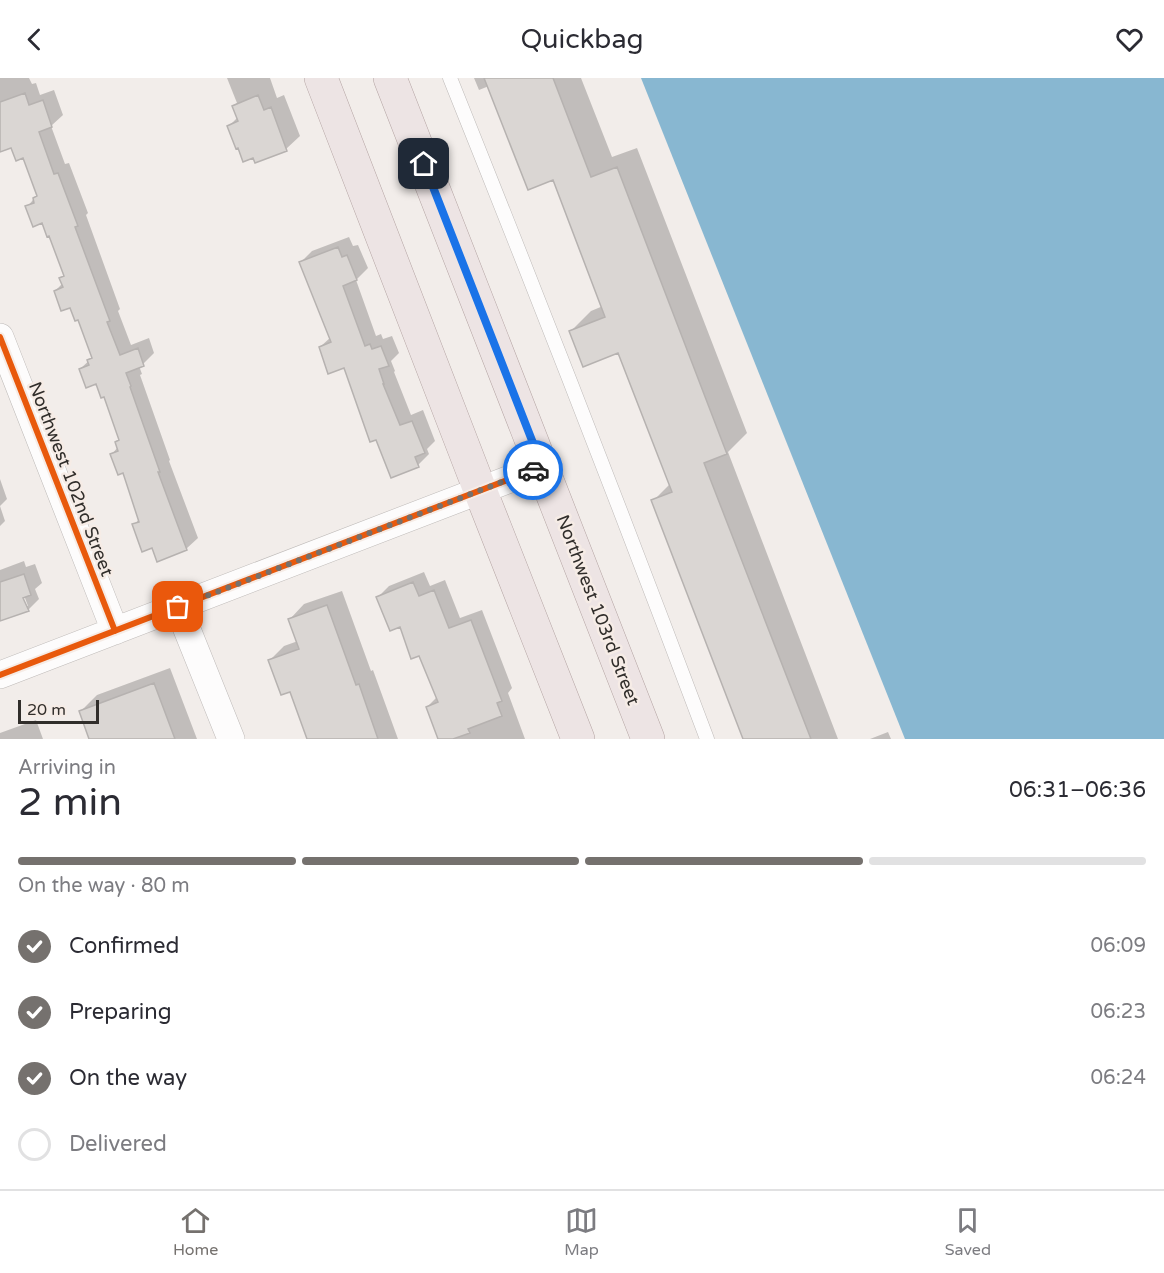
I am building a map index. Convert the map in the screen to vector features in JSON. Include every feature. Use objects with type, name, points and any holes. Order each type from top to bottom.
[{"type":"main road","points":[[321,78],[578,739]]},
{"type":"main road","name":"Northwest 103rd Street","points":[[390,78],[648,739]]},
{"type":"street","name":"Northwest 102nd Street","points":[[0,337],[115,631]]},
{"type":"street","points":[[0,675],[542,466]]},
{"type":"street","points":[[178,607],[231,739]]},
{"type":"lane","points":[[450,78],[601,458],[707,739]]},
{"type":"water","points":[[641,78],[1164,78],[1164,739],[905,739]]},
{"type":"building","points":[[484,78],[553,78],[591,177],[617,167],[727,454],[704,463],[811,739],[743,739],[651,500],[672,492],[618,353],[583,367],[569,331],[605,317],[553,180],[528,190]]},
{"type":"building","points":[[25,93],[29,105],[43,100],[52,127],[39,132],[54,174],[58,173],[78,226],[75,227],[110,321],[107,322],[120,355],[138,348],[144,366],[126,373],[160,472],[158,472],[187,550],[157,562],[152,548],[142,552],[132,524],[139,522],[123,473],[118,475],[110,454],[118,451],[115,442],[119,440],[104,397],[101,398],[96,384],[86,388],[79,369],[89,365],[87,360],[92,358],[78,320],[75,321],[70,308],[61,311],[54,291],[63,287],[59,278],[64,276],[42,223],[33,227],[25,206],[34,203],[33,198],[37,196],[23,158],[16,161],[11,148],[0,152],[0,102]]},
{"type":"building","points":[[258,95],[264,110],[271,107],[287,151],[255,163],[253,158],[243,162],[227,126],[238,121],[232,106]]},
{"type":"building","points":[[338,247],[342,257],[347,255],[357,280],[343,286],[365,346],[370,344],[372,349],[381,346],[389,366],[379,369],[383,384],[400,425],[412,421],[425,453],[415,457],[419,467],[391,478],[376,440],[370,442],[344,368],[328,374],[319,347],[331,342],[299,262]]},
{"type":"building","points":[[24,574],[31,595],[23,598],[29,611],[0,621],[0,582]]},
{"type":"building","points":[[413,582],[419,596],[434,590],[449,628],[471,620],[502,701],[497,703],[502,716],[468,729],[470,733],[453,739],[438,739],[426,707],[438,702],[419,656],[411,659],[400,627],[390,631],[376,597]]},
{"type":"building","points":[[327,605],[356,685],[359,684],[378,739],[307,739],[290,692],[281,695],[268,660],[299,649],[288,619]]},
{"type":"building","points":[[154,683],[175,739],[89,739],[79,711]]},
{"type":"cycle path","points":[[0,337],[115,631]]},
{"type":"cycle path","points":[[0,675],[541,467]]},
{"type":"way so far","points":[[178,607],[533,470]]},
{"type":"route","points":[[424,164],[542,466],[533,470]]}]
